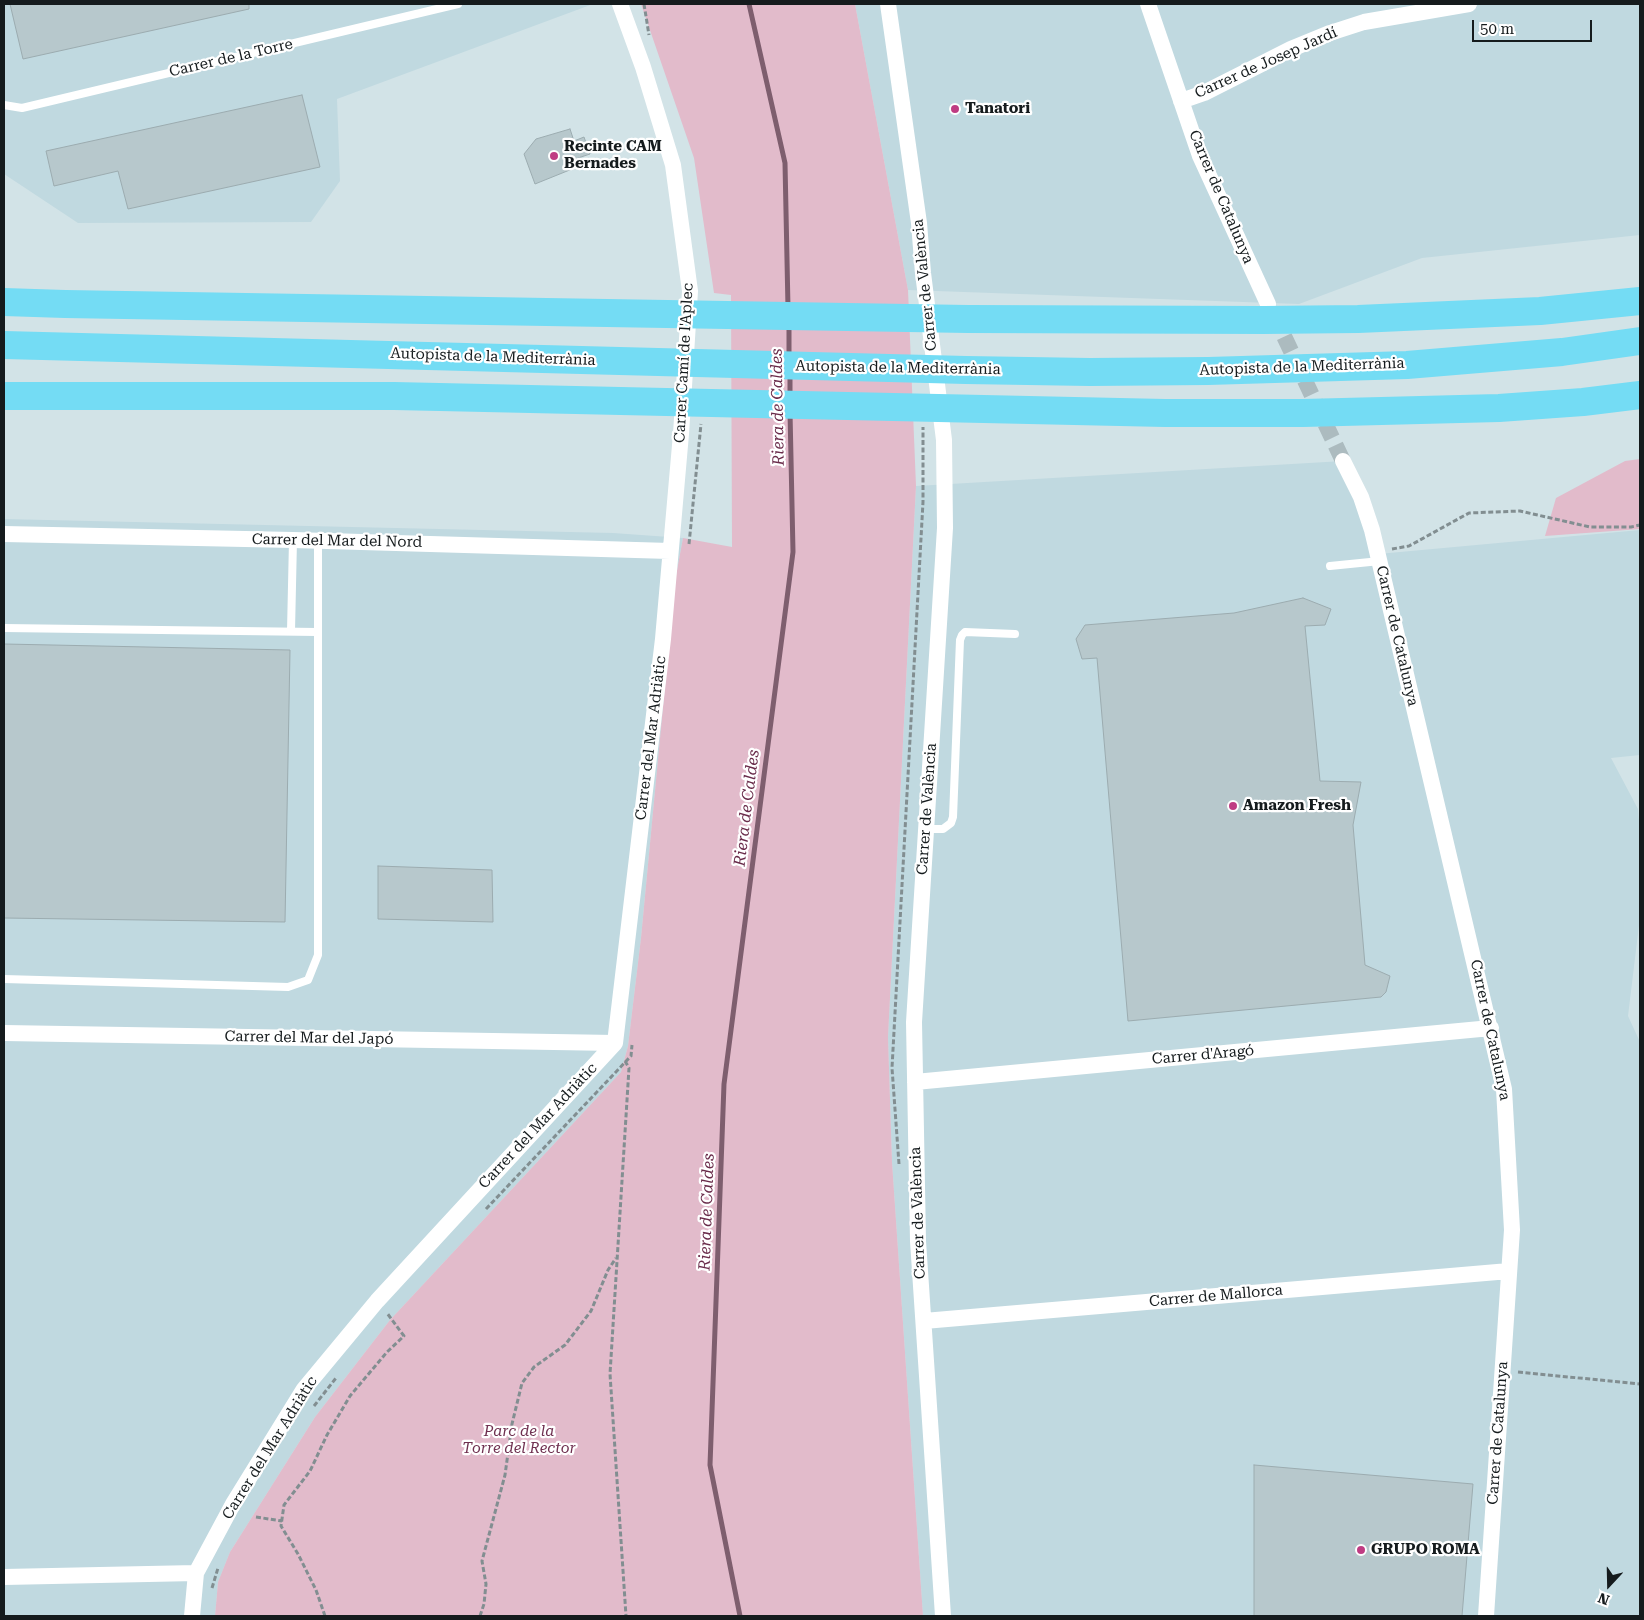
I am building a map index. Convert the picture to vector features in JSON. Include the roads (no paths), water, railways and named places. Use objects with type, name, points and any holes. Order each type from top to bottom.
[{"type":"highway","points":[[4,290],[65,304]]},
{"type":"highway","points":[[1481,313],[1537,302],[1640,290]]},
{"type":"highway","points":[[4,302],[968,319],[1264,320],[1358,319],[1540,311],[1640,301]]},
{"type":"highway","name":"Autopista de la Mediterrània","points":[[4,345],[1081,372],[1198,371],[1407,365],[1562,352],[1640,341]]},
{"type":"highway","points":[[6,396],[394,396],[1175,413],[1362,412],[1499,408],[1583,402],[1640,395]]},
{"type":"street","name":"Carrer Camí de l'Aplec","points":[[620,4],[643,68],[673,165],[690,291],[681,434],[670,550]]},
{"type":"street","name":"Carrer de València","points":[[888,4],[919,223],[923,273],[944,440],[945,528],[914,1022],[918,1241],[943,1616]]},
{"type":"street","name":"Carrer de Catalunya","points":[[1148,4],[1200,156],[1268,304]]},
{"type":"street","name":"Carrer de Josep Jardí","points":[[1182,101],[1204,93],[1291,49],[1330,33],[1364,22],[1469,4]]},
{"type":"street","name":"Carrer de Catalunya","points":[[1343,461],[1361,497],[1372,530],[1504,1089],[1512,1230],[1486,1616]]},
{"type":"street","name":"Carrer del Mar del Nord","points":[[4,534],[670,550]]},
{"type":"street","name":"Carrer del Mar Adriàtic","points":[[192,1616],[196,1573],[234,1504],[304,1389],[376,1301],[615,1043],[663,638],[670,550]]},
{"type":"street","name":"Carrer d'Aragó","points":[[915,1082],[1491,1028]]},
{"type":"street","name":"Carrer del Mar del Japó","points":[[4,1033],[615,1043]]},
{"type":"street","name":"Carrer de Mallorca","points":[[924,1322],[1509,1271]]},
{"type":"street","points":[[4,1577],[196,1573]]},
{"type":"lane","name":"Carrer de la Torre","points":[[4,105],[22,108],[458,4]]},
{"type":"lane","points":[[291,631],[293,540]]},
{"type":"lane","points":[[4,979],[288,987],[308,980],[318,955],[318,541]]},
{"type":"lane","points":[[1330,566],[1378,556]]},
{"type":"lane","points":[[4,628],[317,632]]},
{"type":"lane","points":[[926,829],[944,829],[951,823],[953,817],[960,640],[962,635],[965,632],[1015,634]]},
{"type":"waterway","name":"Riera de Caldes","points":[[749,4],[785,163],[788,308]]},
{"type":"waterway","name":"Riera de Caldes","points":[[789,324],[789,358]]},
{"type":"waterway","name":"Riera de Caldes","points":[[790,374],[790,396]]},
{"type":"waterway","name":"Riera de Caldes","points":[[740,1616],[710,1465],[724,1084],[793,552],[790,412]]},
{"type":"tunnel","points":[[1274,315],[1343,461]]},
{"type":"place","name":"Tanatori","points":[[955,109]]},
{"type":"place","name":"Recinte CAM Bernades","points":[[554,156]]},
{"type":"place","name":"Amazon Fresh","points":[[1233,806]]},
{"type":"place","name":"GRUPO ROMA","points":[[1361,1550]]},
{"type":"park label","name":"Parc de la Torre del Rector","points":[[519,1440]]}]
